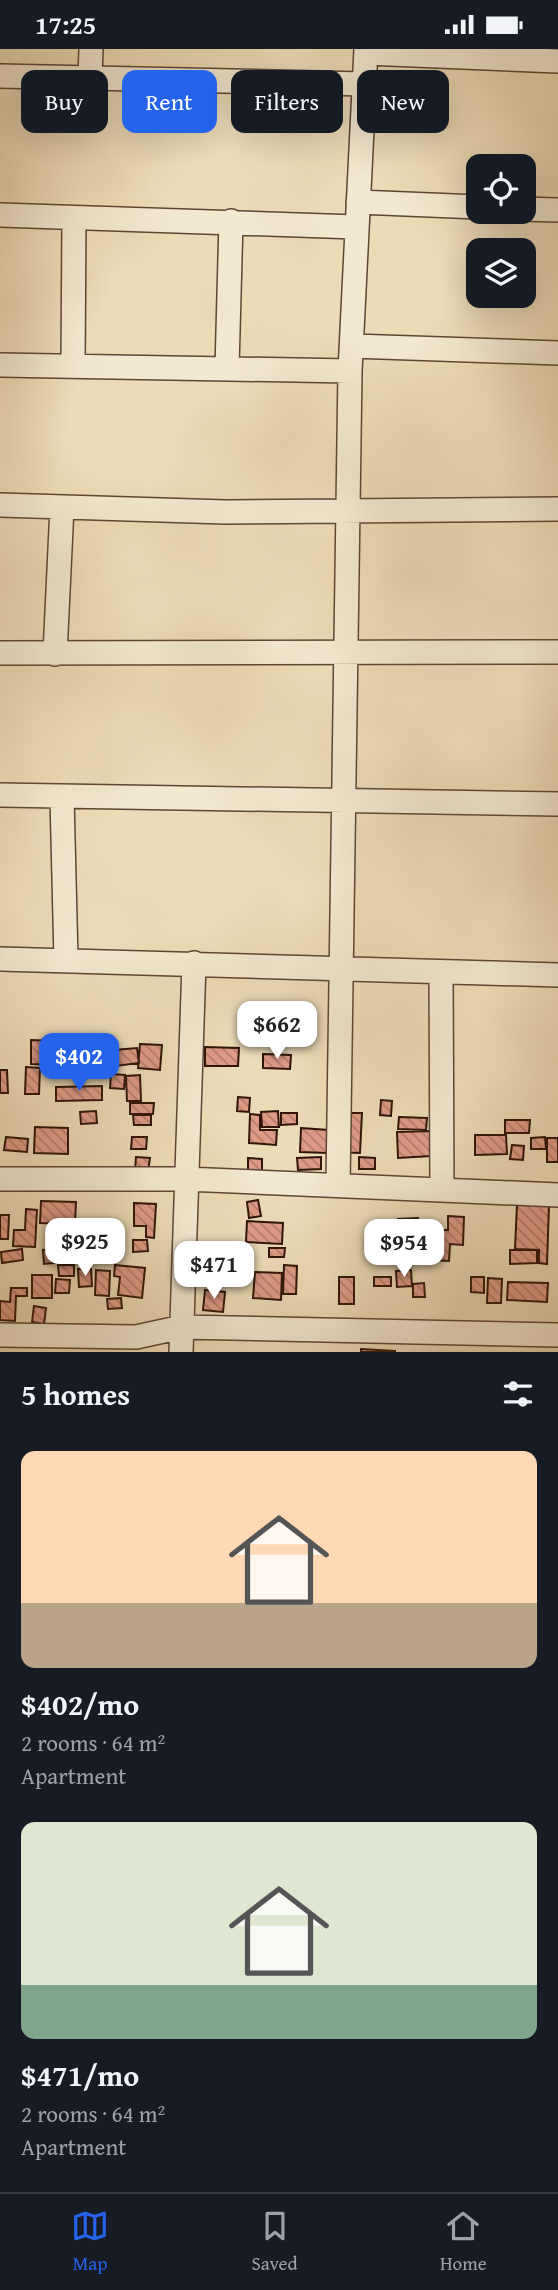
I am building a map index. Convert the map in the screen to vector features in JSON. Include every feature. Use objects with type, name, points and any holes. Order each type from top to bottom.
[{"type":"street","points":[[90,49],[90,70]]},
{"type":"street","points":[[365,70],[366,51],[558,61]]},
{"type":"street","points":[[0,76],[21,76]]},
{"type":"street","points":[[108,78],[357,84]]},
{"type":"street","points":[[338,1185],[344,969],[345,653],[350,370],[362,133]]},
{"type":"street","points":[[358,202],[466,206]]},
{"type":"street","points":[[536,209],[558,210]]},
{"type":"street","points":[[0,215],[356,227]]},
{"type":"street","points":[[73,366],[74,218]]},
{"type":"street","points":[[227,368],[231,221]]},
{"type":"street","points":[[352,346],[558,353]]},
{"type":"street","points":[[0,365],[350,370]]},
{"type":"street","points":[[0,505],[349,511],[558,509]]},
{"type":"street","points":[[55,654],[62,507]]},
{"type":"street","points":[[0,653],[558,652]]},
{"type":"street","points":[[0,795],[558,804]]},
{"type":"street","points":[[62,797],[66,960]]},
{"type":"street","points":[[0,959],[558,975]]},
{"type":"street","points":[[181,1352],[194,963]]},
{"type":"street","points":[[441,972],[442,1189]]},
{"type":"street","points":[[0,1179],[186,1179],[558,1195]]},
{"type":"street","points":[[0,1335],[136,1337],[182,1327],[442,1343],[558,1335]]},
{"type":"building","points":[[85,1038],[112,1039],[111,1050],[84,1049]]},
{"type":"building","points":[[31,1040],[56,1041],[55,1065],[31,1064]]},
{"type":"building","points":[[140,1044],[162,1045],[160,1070],[138,1068]]},
{"type":"building","points":[[205,1047],[239,1048],[238,1066],[205,1066]]},
{"type":"building","points":[[137,1048],[139,1063],[116,1066],[114,1050]]},
{"type":"building","points":[[79,1052],[106,1052],[106,1066],[78,1066]]},
{"type":"building","points":[[263,1054],[291,1055],[290,1069],[263,1068]]},
{"type":"building","points":[[74,1065],[74,1078],[58,1078],[58,1066]]},
{"type":"building","points":[[26,1067],[40,1068],[39,1094],[25,1094]]},
{"type":"building","points":[[0,1070],[7,1070],[8,1093],[0,1093]]},
{"type":"building","points":[[111,1074],[125,1075],[124,1089],[110,1088]]},
{"type":"building","points":[[140,1075],[141,1101],[127,1101],[126,1076]]},
{"type":"building","points":[[102,1086],[102,1100],[56,1101],[56,1087]]},
{"type":"building","points":[[238,1097],[250,1098],[249,1112],[237,1111]]},
{"type":"building","points":[[381,1100],[392,1101],[391,1116],[380,1115]]},
{"type":"building","points":[[130,1103],[154,1103],[153,1114],[130,1114]]},
{"type":"building","points":[[96,1111],[97,1123],[81,1124],[80,1112]]},
{"type":"building","points":[[278,1111],[279,1127],[262,1127],[261,1112]]},
{"type":"building","points":[[281,1113],[297,1113],[297,1124],[281,1125]]},
{"type":"building","points":[[348,1113],[362,1113],[360,1153],[332,1152]]},
{"type":"building","points":[[250,1114],[260,1115],[260,1130],[277,1130],[276,1145],[249,1143]]},
{"type":"building","points":[[133,1115],[151,1115],[151,1125],[134,1125]]},
{"type":"building","points":[[399,1117],[427,1118],[426,1130],[398,1129]]},
{"type":"building","points":[[505,1120],[530,1120],[529,1133],[505,1133]]},
{"type":"building","points":[[35,1127],[68,1128],[68,1154],[34,1153]]},
{"type":"building","points":[[301,1128],[328,1130],[327,1153],[300,1152]]},
{"type":"building","points":[[430,1131],[431,1156],[398,1158],[397,1132]]},
{"type":"building","points":[[475,1135],[506,1135],[507,1154],[475,1155]]},
{"type":"building","points":[[6,1137],[28,1139],[27,1152],[4,1150]]},
{"type":"building","points":[[132,1137],[147,1137],[146,1149],[131,1149]]},
{"type":"building","points":[[545,1137],[546,1149],[531,1149],[531,1138]]},
{"type":"building","points":[[547,1138],[558,1138],[558,1162],[547,1162]]},
{"type":"building","points":[[512,1145],[524,1146],[523,1160],[510,1159]]},
{"type":"building","points":[[136,1157],[150,1158],[148,1172],[135,1171]]},
{"type":"building","points":[[321,1157],[321,1169],[298,1170],[297,1158]]},
{"type":"building","points":[[359,1157],[375,1158],[375,1169],[359,1169]]},
{"type":"building","points":[[248,1158],[262,1159],[262,1172],[248,1172]]},
{"type":"building","points":[[258,1200],[261,1216],[249,1218],[247,1202]]},
{"type":"building","points":[[41,1201],[76,1202],[75,1224],[40,1223]]},
{"type":"building","points":[[134,1203],[156,1204],[154,1238],[146,1237],[146,1226],[134,1226]]},
{"type":"building","points":[[517,1204],[549,1205],[547,1264],[539,1263],[539,1250],[515,1249]]},
{"type":"building","points":[[26,1209],[37,1210],[35,1247],[13,1246],[14,1230],[25,1230]]},
{"type":"building","points":[[0,1215],[9,1215],[8,1239],[0,1239]]},
{"type":"building","points":[[448,1216],[464,1217],[463,1245],[450,1244],[449,1261],[431,1260],[432,1230],[448,1230]]},
{"type":"building","points":[[418,1218],[418,1235],[398,1236],[398,1219]]},
{"type":"building","points":[[247,1221],[283,1223],[282,1244],[246,1242]]},
{"type":"building","points":[[420,1221],[432,1221],[431,1247],[419,1246]]},
{"type":"building","points":[[133,1240],[147,1240],[148,1251],[133,1252]]},
{"type":"building","points":[[269,1248],[285,1248],[284,1257],[269,1257]]},
{"type":"building","points":[[22,1249],[23,1260],[2,1263],[1,1252]]},
{"type":"building","points":[[62,1249],[63,1262],[44,1264],[43,1250]]},
{"type":"building","points":[[510,1250],[537,1250],[537,1263],[510,1264]]},
{"type":"building","points":[[207,1262],[222,1262],[223,1286],[207,1286]]},
{"type":"building","points":[[58,1265],[74,1265],[74,1276],[59,1276]]},
{"type":"building","points":[[115,1265],[145,1268],[142,1298],[118,1295],[120,1277],[114,1276]]},
{"type":"building","points":[[284,1265],[297,1266],[296,1294],[283,1294]]},
{"type":"building","points":[[78,1269],[91,1269],[92,1286],[79,1287]]},
{"type":"building","points":[[96,1270],[110,1271],[109,1296],[95,1295]]},
{"type":"building","points":[[411,1270],[412,1286],[397,1287],[396,1271]]},
{"type":"building","points":[[255,1272],[282,1273],[281,1300],[253,1298]]},
{"type":"building","points":[[32,1275],[52,1275],[52,1298],[32,1298]]},
{"type":"building","points":[[339,1277],[354,1277],[354,1304],[339,1304]]},
{"type":"building","points":[[374,1277],[391,1277],[391,1286],[374,1286]]},
{"type":"building","points":[[471,1277],[484,1277],[484,1293],[471,1292]]},
{"type":"building","points":[[488,1278],[502,1279],[501,1303],[487,1303]]},
{"type":"building","points":[[56,1279],[70,1280],[69,1293],[55,1293]]},
{"type":"building","points":[[508,1282],[548,1283],[547,1302],[507,1300]]},
{"type":"building","points":[[424,1283],[425,1297],[413,1297],[413,1284]]},
{"type":"building","points":[[11,1288],[27,1288],[27,1296],[16,1296],[15,1321],[0,1320],[0,1301],[10,1302]]},
{"type":"building","points":[[205,1290],[225,1292],[223,1312],[203,1310]]},
{"type":"building","points":[[121,1298],[122,1308],[108,1309],[107,1299]]},
{"type":"building","points":[[34,1306],[46,1308],[44,1324],[32,1322]]},
{"type":"building","points":[[361,1349],[395,1351],[395,1352],[361,1352]]}]
